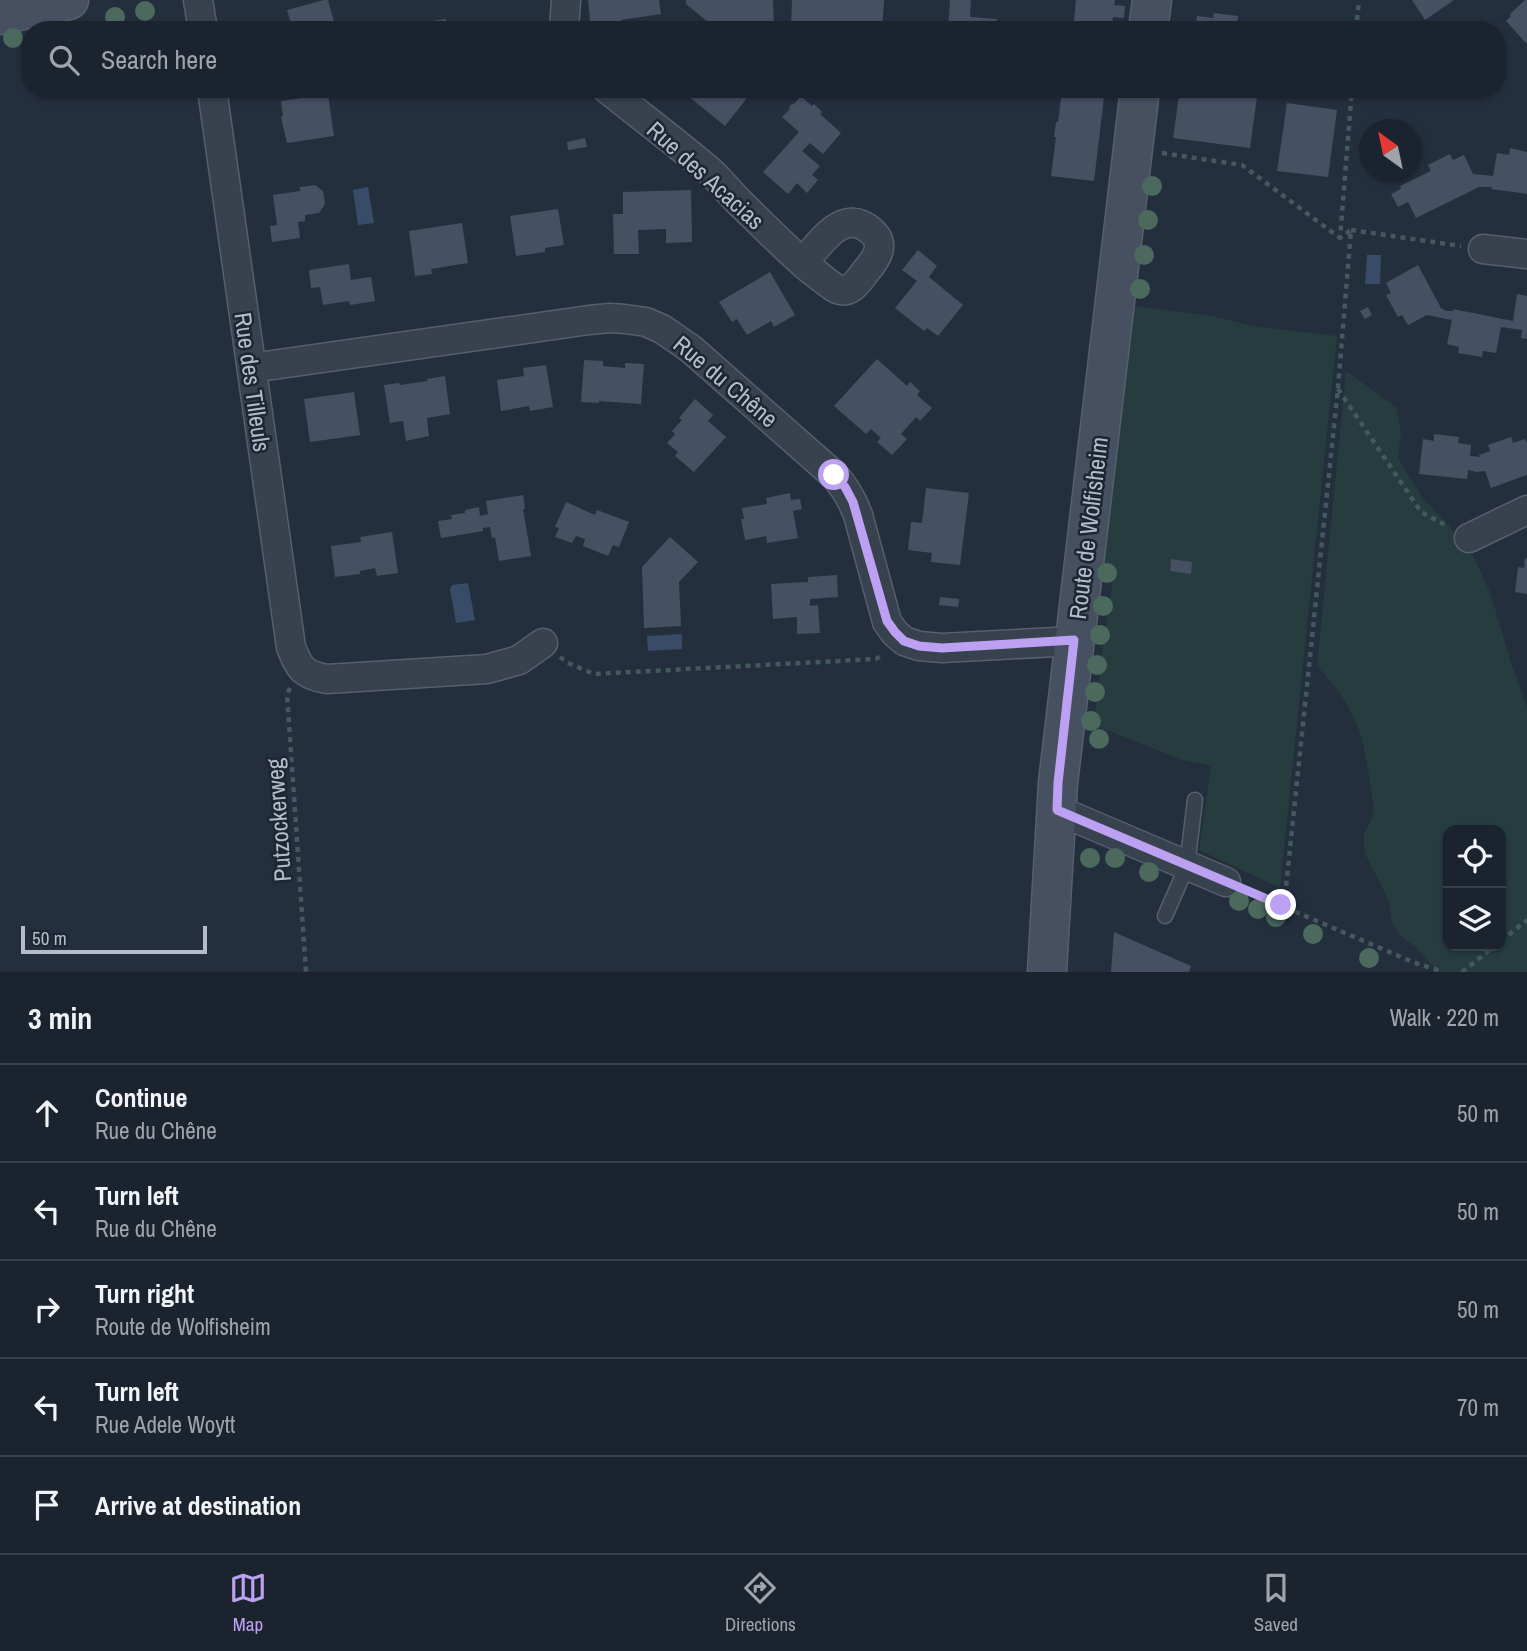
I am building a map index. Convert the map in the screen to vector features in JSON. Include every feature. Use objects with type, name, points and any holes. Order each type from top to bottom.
[{"type":"main road","points":[[0,15],[69,0]]},
{"type":"main road","points":[[1149,21],[1152,0]]},
{"type":"main road","name":"Route de Wolfisheim","points":[[1047,972],[1058,783],[1139,98]]},
{"type":"street","points":[[198,0],[202,21]]},
{"type":"street","points":[[565,21],[566,0]]},
{"type":"street","name":"Rue des Tilleuls","points":[[213,98],[291,647],[297,664],[304,671]]},
{"type":"street","name":"Rue des Acacias","points":[[618,98],[711,173],[803,263]]},
{"type":"street","points":[[1483,249],[1527,254]]},
{"type":"street","name":"Rue du Chêne","points":[[252,368],[610,318],[646,322],[663,329],[691,349],[845,487],[858,514],[887,621],[904,641]]},
{"type":"street","points":[[1469,538],[1527,510]]},
{"type":"street","points":[[904,641],[919,646],[942,648],[1074,640]]},
{"type":"street","points":[[304,671],[314,677],[327,679],[487,669],[519,660],[543,643]]},
{"type":"street","points":[[1057,810],[1226,882]]},
{"type":"lane","points":[[1165,916],[1187,866],[1195,800]]},
{"type":"path","points":[[1357,21],[1359,0]]},
{"type":"path","points":[[1340,238],[1351,98]]},
{"type":"path","points":[[1133,148],[1242,165],[1340,238]]},
{"type":"path","points":[[1340,238],[1351,230],[1483,249]]},
{"type":"path","points":[[1281,905],[1288,873],[1338,388],[1351,230]]},
{"type":"path","points":[[1338,388],[1421,512],[1469,538]]},
{"type":"path","points":[[543,643],[568,663],[594,674],[876,659],[904,641]]},
{"type":"path","name":"Putzockerweg","points":[[304,671],[292,683],[287,694],[306,972]]},
{"type":"path","points":[[1226,882],[1413,962],[1443,972]]},
{"type":"path","points":[[1506,937],[1527,920]]},
{"type":"path","points":[[1462,972],[1489,951]]},
{"type":"green space","points":[[1128,305],[1212,316],[1254,326],[1337,336],[1280,888],[1199,850],[1211,766],[1183,760],[1094,725],[1115,566],[1096,563]]},
{"type":"green space","points":[[1346,371],[1396,407],[1401,432],[1398,459],[1423,498],[1470,549],[1490,592],[1527,707],[1527,972],[1439,972],[1400,935],[1392,923],[1384,890],[1367,858],[1363,842],[1374,805],[1360,734],[1345,701],[1317,666]]},
{"type":"water","points":[[368,187],[374,223],[358,225],[353,190]]},
{"type":"water","points":[[1367,255],[1381,255],[1380,284],[1365,284]]},
{"type":"water","points":[[468,583],[475,620],[456,623],[450,589],[452,585]]},
{"type":"water","points":[[682,634],[682,649],[648,651],[647,636]]},
{"type":"building","points":[[328,0],[334,21],[290,21],[287,10]]},
{"type":"building","points":[[588,0],[659,0],[661,14],[621,21],[590,21]]},
{"type":"building","points":[[686,0],[773,0],[774,21],[707,21],[686,4]]},
{"type":"building","points":[[792,0],[884,0],[883,21],[791,21]]},
{"type":"building","points":[[950,0],[971,0],[970,17],[997,19],[997,21],[949,21]]},
{"type":"building","points":[[1076,0],[1115,0],[1114,5],[1125,6],[1124,18],[1113,17],[1112,21],[1074,21]]},
{"type":"building","points":[[1412,0],[1454,0],[1425,20]]},
{"type":"building","points":[[1527,0],[1527,44],[1506,21]]},
{"type":"building","points":[[1214,13],[1238,16],[1237,21],[1196,21],[1197,16],[1213,18]]},
{"type":"building","points":[[329,98],[334,136],[287,143],[281,117],[281,101]]},
{"type":"building","points":[[690,98],[747,98],[725,126]]},
{"type":"building","points":[[799,98],[803,98],[812,106],[814,104],[822,112],[820,114],[841,133],[823,154],[810,143],[802,151],[820,166],[812,175],[818,180],[807,193],[797,183],[788,194],[763,172],[799,132],[782,117],[792,103],[793,105]]},
{"type":"building","points":[[1061,98],[1104,98],[1094,181],[1051,176]]},
{"type":"building","points":[[1179,98],[1257,98],[1250,148],[1173,138]]},
{"type":"building","points":[[1287,103],[1337,110],[1328,177],[1277,171]]},
{"type":"building","points":[[585,138],[587,147],[568,150],[567,142]]},
{"type":"building","points":[[1510,148],[1527,152],[1527,194],[1479,187],[1416,218],[1408,202],[1398,207],[1391,194],[1408,182],[1422,182],[1422,175],[1431,171],[1428,165],[1450,154],[1453,160],[1464,155],[1473,174],[1493,176],[1497,153],[1509,155]]},
{"type":"building","points":[[315,185],[323,191],[325,204],[319,213],[305,215],[305,221],[298,222],[300,238],[272,242],[270,226],[277,225],[273,195],[300,191],[300,187]]},
{"type":"building","points":[[691,190],[692,242],[666,243],[666,229],[638,230],[639,254],[614,254],[613,214],[623,214],[623,192]]},
{"type":"building","points":[[558,209],[564,245],[545,248],[545,252],[516,256],[510,216]]},
{"type":"building","points":[[462,223],[468,263],[431,269],[432,274],[415,276],[409,231]]},
{"type":"building","points":[[918,250],[937,266],[929,277],[963,305],[938,336],[927,328],[924,331],[895,308],[917,281],[902,270]]},
{"type":"building","points":[[349,264],[351,280],[371,277],[375,301],[323,305],[320,287],[311,288],[309,270]]},
{"type":"building","points":[[1418,265],[1441,308],[1446,311],[1453,309],[1513,321],[1517,294],[1527,296],[1527,339],[1521,338],[1522,330],[1501,327],[1496,353],[1483,351],[1482,357],[1458,353],[1459,347],[1447,344],[1452,320],[1427,315],[1408,325],[1402,315],[1398,317],[1386,295],[1391,293],[1386,283]]},
{"type":"building","points":[[770,272],[795,315],[774,327],[771,321],[747,335],[737,319],[732,322],[719,302]]},
{"type":"building","points":[[1368,307],[1372,315],[1365,319],[1360,311]]},
{"type":"building","points":[[877,359],[907,386],[910,382],[920,391],[917,395],[932,408],[920,421],[916,417],[901,434],[907,439],[892,455],[877,442],[881,438],[871,429],[866,434],[834,406]]},
{"type":"building","points":[[584,360],[603,361],[603,366],[625,368],[625,363],[644,364],[641,404],[581,402]]},
{"type":"building","points":[[546,365],[553,407],[530,411],[529,406],[501,411],[497,380],[524,376],[523,368]]},
{"type":"building","points":[[445,376],[450,414],[427,418],[429,436],[406,441],[403,421],[390,423],[384,385],[428,381],[427,379]]},
{"type":"building","points":[[354,392],[360,435],[310,442],[304,399]]},
{"type":"building","points":[[695,399],[713,415],[708,421],[726,437],[694,472],[675,456],[678,452],[667,443],[675,434],[672,431],[682,420],[679,418]]},
{"type":"building","points":[[1434,434],[1459,437],[1458,443],[1471,445],[1470,456],[1480,457],[1479,455],[1490,451],[1488,445],[1511,437],[1513,443],[1525,439],[1527,475],[1491,488],[1485,471],[1468,470],[1467,479],[1419,474],[1423,439],[1434,441]]},
{"type":"building","points":[[926,488],[969,493],[960,565],[931,562],[932,553],[908,550],[911,522],[922,523]]},
{"type":"building","points":[[790,493],[791,500],[800,499],[802,509],[793,511],[798,538],[767,543],[766,536],[745,540],[742,508],[767,504],[766,498]]},
{"type":"building","points":[[523,495],[531,556],[499,561],[495,537],[492,538],[490,527],[483,528],[483,531],[441,538],[438,521],[452,519],[451,515],[479,507],[480,516],[488,514],[486,501]]},
{"type":"building","points":[[566,502],[595,515],[597,510],[629,522],[619,547],[613,545],[608,556],[583,546],[585,539],[576,536],[572,543],[555,537],[559,528],[555,527]]},
{"type":"building","points":[[392,532],[398,573],[377,576],[375,568],[360,571],[360,574],[335,577],[331,546],[361,542],[360,537]]},
{"type":"building","points":[[670,537],[698,562],[679,582],[681,626],[644,628],[642,567]]},
{"type":"building","points":[[1525,558],[1527,594],[1515,592],[1518,567],[1524,568]]},
{"type":"building","points":[[1171,559],[1192,562],[1191,574],[1170,571]]},
{"type":"building","points":[[837,575],[838,597],[810,599],[810,606],[818,605],[820,633],[797,634],[797,617],[773,619],[771,584],[808,582],[808,577]]},
{"type":"building","points":[[940,597],[959,599],[958,607],[939,605]]},
{"type":"building","points":[[1114,932],[1191,966],[1189,972],[1111,972]]},
{"type":"route","points":[[834,475],[845,487],[858,514],[887,621],[904,641],[919,646],[942,648],[1074,640],[1057,810],[1281,905]]}]
